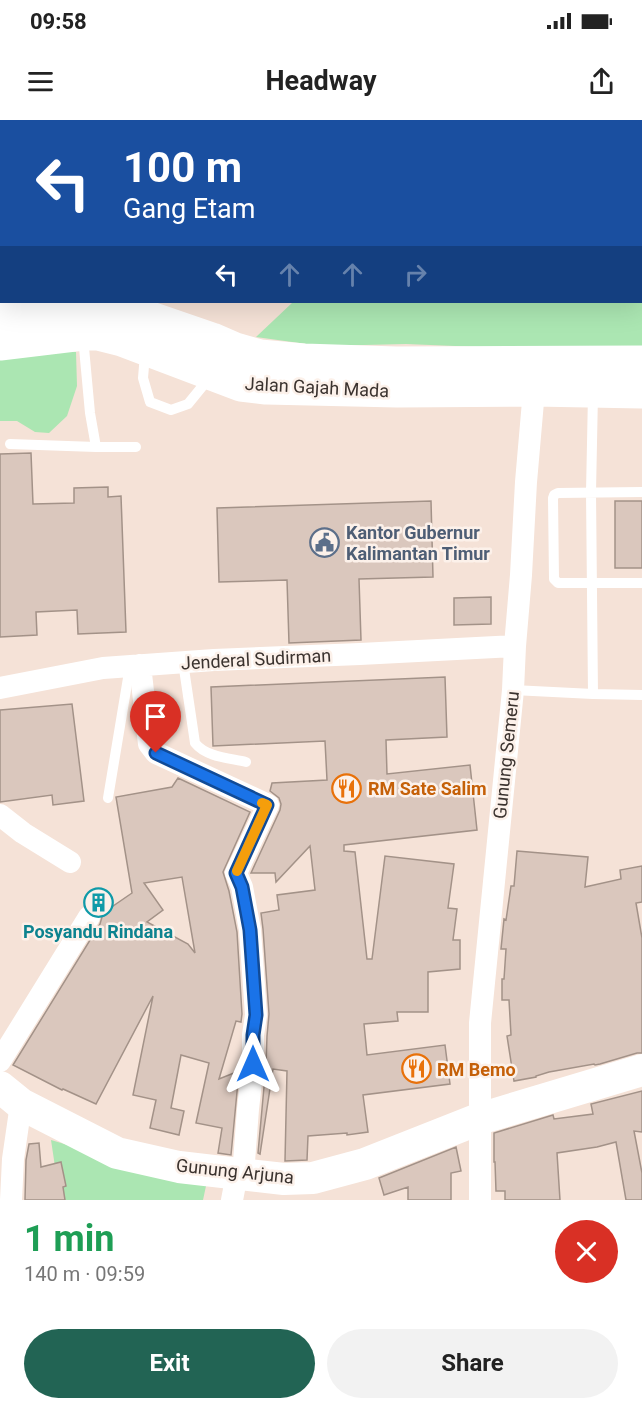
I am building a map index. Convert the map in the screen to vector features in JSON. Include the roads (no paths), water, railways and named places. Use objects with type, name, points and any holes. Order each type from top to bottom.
[{"type":"highway","name":"Jalan Gajah Mada","points":[[0,344],[82,320],[100,304],[119,307],[260,356],[396,363],[642,362]]},
{"type":"highway","name":"Jalan Gajah Mada","points":[[0,316],[82,320],[98,334],[122,340],[241,385],[266,388],[642,392]]},
{"type":"street","name":"Gunung Semeru","points":[[480,1200],[480,1023],[513,690],[514,646],[534,390]]},
{"type":"street","name":"Jenderal Sudirman","points":[[0,688],[103,668],[514,646]]},
{"type":"street","points":[[135,666],[149,744],[156,753],[267,805],[236,873],[242,887],[250,930],[256,1015],[253,1064],[237,1183]]},
{"type":"street","points":[[0,815],[23,833],[70,862]]},
{"type":"street","points":[[0,1061],[89,917]]},
{"type":"street","name":"Gunung Arjuna","points":[[11,1095],[117,1153],[237,1183],[313,1178],[333,1173],[365,1164],[479,1119],[642,1070]]},
{"type":"street","points":[[11,1095],[13,1159],[11,1200]]},
{"type":"lane","points":[[82,320],[90,413],[96,447]]},
{"type":"lane","points":[[145,349],[143,378],[150,402],[171,410],[188,404],[212,374]]},
{"type":"lane","points":[[593,392],[591,492],[593,694]]},
{"type":"lane","points":[[10,444],[136,447]]},
{"type":"lane","points":[[642,492],[558,493],[553,498],[554,579],[558,583],[642,583]]},
{"type":"lane","points":[[183,662],[195,743],[205,752],[246,762]]},
{"type":"lane","points":[[108,798],[135,666]]},
{"type":"lane","points":[[513,690],[642,695]]},
{"type":"place","name":"Kantor Gubernur Kalimantan Timur","points":[[325,542]]},
{"type":"place","name":"RM Sate Salim","points":[[347,788]]},
{"type":"place","name":"Posyandu Rindana","points":[[98,902]]},
{"type":"place","name":"RM Bemo","points":[[416,1069]]}]
